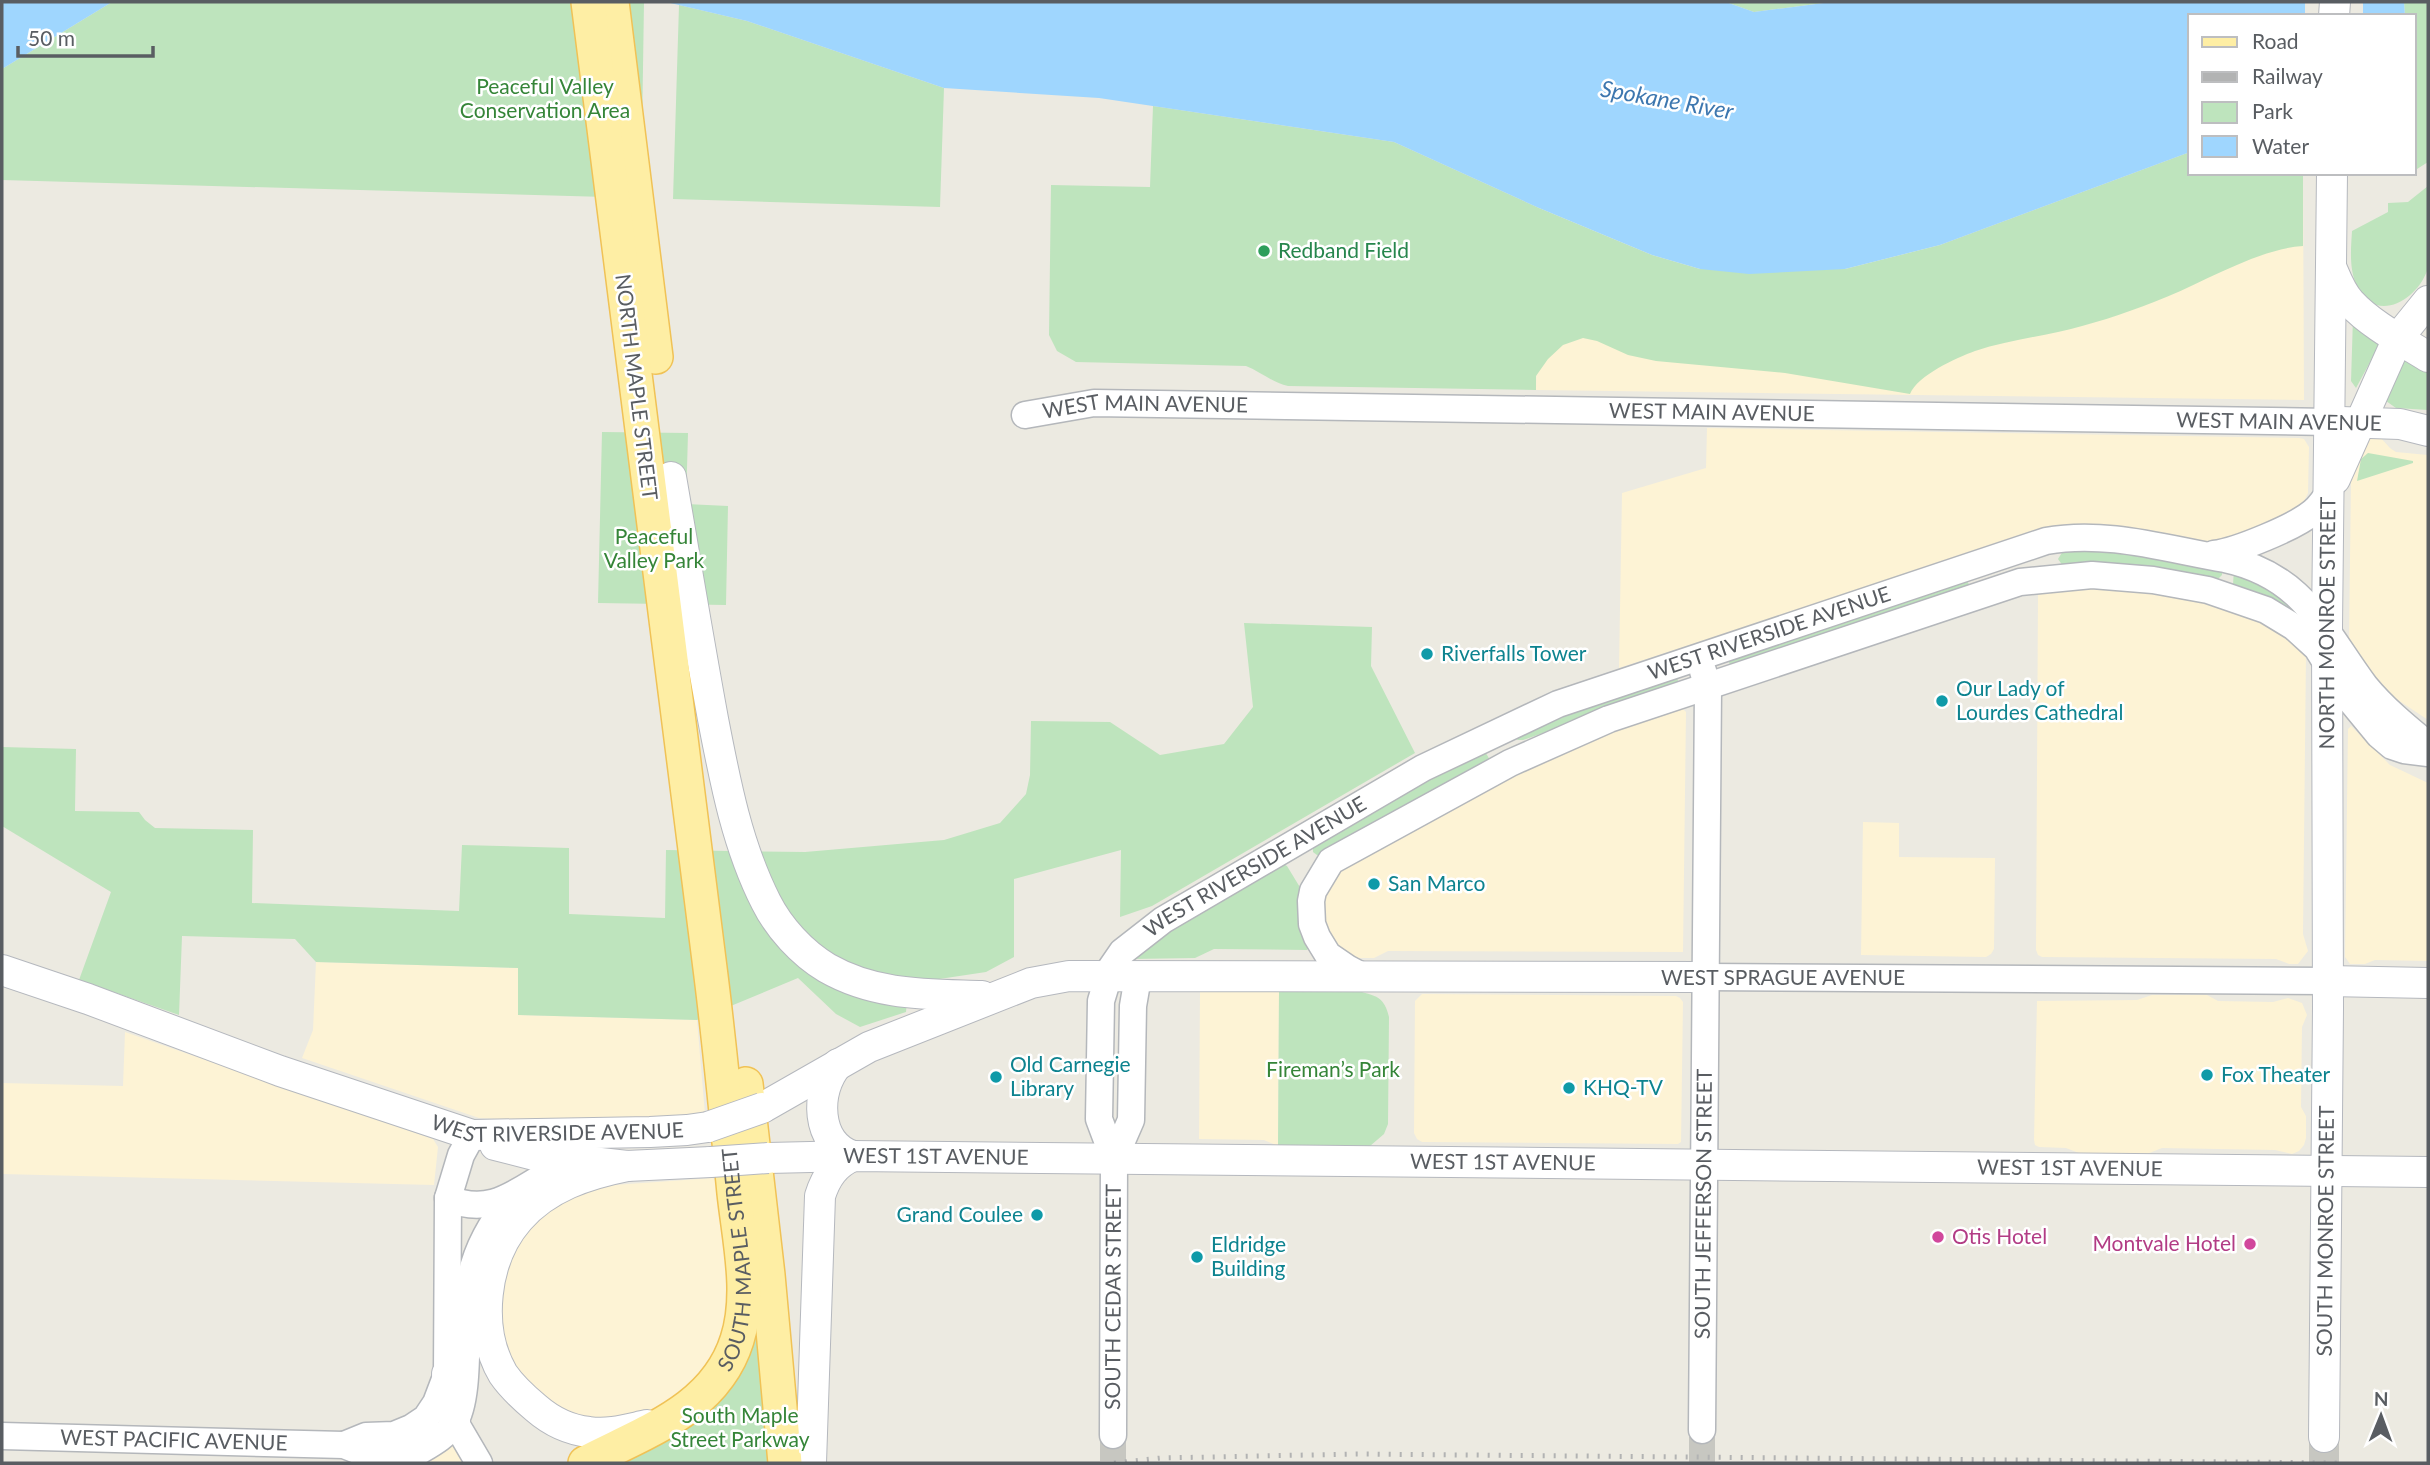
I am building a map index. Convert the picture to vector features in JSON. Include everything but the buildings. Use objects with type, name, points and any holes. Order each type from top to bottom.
[{"type":"main road","name":"NORTH MAPLE STREET","points":[[588,2],[727,1020]]},
{"type":"main road","name":"NORTH MAPLE STREET","points":[[612,2],[671,477],[727,1020]]},
{"type":"main road","name":"NORTH MONROE STREET","points":[[2328,981],[2327,628],[2332,175]]},
{"type":"main road","name":"NORTH MONROE STREET","points":[[2331,265],[2351,303],[2428,357]]},
{"type":"main road","points":[[2330,490],[2398,338],[2428,301]]},
{"type":"main road","name":"WEST MAIN AVENUE","points":[[2330,422],[2419,425]]},
{"type":"main road","points":[[671,477],[723,766],[750,868],[776,919],[811,957],[844,976],[881,990],[993,996]]},
{"type":"main road","name":"WEST RIVERSIDE AVENUE","points":[[2,970],[89,999],[280,1071],[472,1135],[650,1132],[708,1127],[762,1108],[869,1046],[993,996],[1031,983],[1069,976],[1138,978]]},
{"type":"main road","name":"WEST SPRAGUE AVENUE","points":[[1138,978],[1705,977]]},
{"type":"main road","name":"WEST SPRAGUE AVENUE","points":[[2328,981],[2428,983]]},
{"type":"main road","name":"SOUTH MONROE STREET","points":[[2324,1437],[2328,981]]},
{"type":"main road","name":"SOUTH MAPLE STREET","points":[[585,1463],[665,1422],[699,1400],[727,1364],[741,1326],[743,1282],[727,1020]]},
{"type":"main road","points":[[727,1020],[768,1275],[785,1463]]},
{"type":"main road","points":[[838,1064],[826,1085],[824,1121],[834,1146],[853,1156]]},
{"type":"main road","name":"WEST 1ST AVENUE","points":[[472,1135],[511,1150],[627,1166],[853,1156],[2428,1172]]},
{"type":"main road","points":[[811,1463],[820,1196],[830,1174],[843,1161],[853,1156]]},
{"type":"main road","points":[[627,1166],[586,1175],[565,1185],[539,1200],[518,1220],[495,1258],[489,1282],[489,1334],[503,1374],[521,1396],[542,1413],[570,1429],[606,1433],[665,1422]]},
{"type":"main road","points":[[447,1374],[449,1399],[455,1422]]},
{"type":"street","name":"WEST MAIN AVENUE","points":[[1025,415],[1094,403],[2330,422]]},
{"type":"street","points":[[2206,555],[2237,549],[2307,517],[2323,503],[2330,490]]},
{"type":"street","name":"WEST RIVERSIDE AVENUE","points":[[1108,976],[1127,946],[1163,920],[1423,768],[1558,704],[1698,656],[2072,536],[2099,537],[2206,555],[2242,563],[2269,575],[2304,600],[2327,628],[2367,687],[2428,745]]},
{"type":"street","points":[[2200,588],[2227,584],[2232,576],[2229,569],[2206,555]]},
{"type":"street","name":"WEST RIVERSIDE AVENUE","points":[[1364,977],[1328,955],[1312,924],[1313,891],[1331,861],[1510,763],[1609,719],[2020,582],[2092,575],[2153,580],[2200,588],[2245,601],[2279,617],[2308,638],[2346,695],[2379,735],[2392,746],[2428,753]]},
{"type":"street","name":"SOUTH JEFFERSON STREET","points":[[1698,656],[1708,688],[1702,1430]]},
{"type":"street","name":"SOUTH CEDAR STREET","points":[[1108,976],[1100,1017],[1099,1119],[1114,1159],[1112,1435]]},
{"type":"street","name":"WEST SPRAGUE AVENUE","points":[[1705,977],[2328,981]]},
{"type":"street","name":"SOUTH CEDAR STREET","points":[[1114,1159],[1131,1120],[1133,1006],[1138,978]]},
{"type":"street","points":[[447,1374],[448,1198],[461,1155],[472,1135]]},
{"type":"street","name":"WEST 1ST AVENUE","points":[[448,1198],[461,1204],[489,1205],[512,1196],[557,1168],[578,1161]]},
{"type":"street","points":[[479,1463],[455,1422],[464,1381],[469,1284],[473,1265],[487,1232],[512,1196]]},
{"type":"street","name":"WEST PACIFIC AVENUE","points":[[344,1445],[366,1436],[394,1435],[419,1424],[432,1410],[447,1374]]},
{"type":"street","name":"WEST PACIFIC AVENUE","points":[[2,1436],[344,1445],[366,1455],[395,1456],[416,1452],[444,1434],[455,1422]]},
{"type":"shaded area","points":[[2189,175],[2303,175],[2304,400],[1536,390],[1539,208],[2184,266]]},
{"type":"shaded area","points":[[1707,428],[2299,438],[2304,439],[2309,447],[2308,493],[2301,507],[2291,513],[2232,537],[2215,541],[2200,541],[2100,524],[2072,524],[2045,530],[1619,668],[1622,493],[1706,468]]},
{"type":"shaded area","points":[[2366,437],[2380,437],[2396,452],[2428,455],[2428,720],[2395,698],[2349,641],[2351,480],[2355,461]]},
{"type":"shaded area","points":[[2090,585],[2206,600],[2263,618],[2306,654],[2303,934],[2308,951],[2298,964],[2276,959],[2038,955],[2038,595],[2040,591]]},
{"type":"shaded area","points":[[1681,707],[1686,712],[1683,952],[1388,951],[1374,958],[1355,958],[1345,954],[1330,940],[1318,907],[1330,876],[1561,748]]},
{"type":"shaded area","points":[[2351,726],[2390,765],[2428,783],[2428,961],[2375,960],[2365,964],[2350,964],[2345,957],[2348,729]]},
{"type":"shaded area","points":[[1863,822],[1899,823],[1899,857],[1995,858],[1994,949],[1991,954],[1986,957],[1861,955]]},
{"type":"shaded area","points":[[316,962],[519,968],[519,1015],[697,1020],[705,1114],[682,1118],[479,1118],[302,1058],[313,1030]]},
{"type":"shaded area","points":[[1279,990],[1278,1146],[1264,1140],[1199,1139],[1200,991]]},
{"type":"shaded area","points":[[1422,994],[1680,998],[1683,1002],[1681,1142],[1422,1142],[1414,1133],[1415,1001]]},
{"type":"shaded area","points":[[2152,995],[2207,995],[2218,1001],[2273,1002],[2288,998],[2302,1003],[2307,1015],[2302,1027],[2301,1107],[2306,1116],[2306,1138],[2299,1151],[2292,1154],[2275,1150],[2162,1148],[2147,1154],[2079,1153],[2066,1148],[2035,1145],[2037,1001],[2137,1000]]},
{"type":"shaded area","points":[[125,1032],[433,1139],[438,1147],[434,1185],[2,1174],[2,1083],[123,1086]]},
{"type":"shaded area","points":[[713,1178],[720,1184],[728,1252],[729,1301],[721,1341],[695,1383],[655,1410],[596,1425],[528,1393],[492,1321],[517,1229],[586,1187]]},
{"type":"shaded area","points":[[453,1443],[472,1463],[405,1463]]},
{"type":"green space","name":"Peaceful Valley Conservation Area","points":[[112,2],[644,2],[641,198],[2,180],[2,69]]},
{"type":"green space","points":[[1726,2],[1831,2],[1754,12]]},
{"type":"green space","points":[[2404,2],[2428,2],[2428,162],[2417,169],[2416,14],[2405,14]]},
{"type":"green space","name":"Peaceful Valley Conservation Area","points":[[679,5],[747,21],[944,88],[940,207],[673,199]]},
{"type":"green space","points":[[1153,106],[1394,142],[1539,208],[1652,255],[1700,269],[1845,269],[1940,245],[2188,153],[2188,175],[2303,175],[2303,246],[2247,261],[2172,295],[2106,319],[1975,351],[1929,374],[1910,394],[1785,373],[1656,361],[1628,355],[1597,341],[1583,338],[1563,345],[1548,359],[1536,376],[1536,390],[1288,386],[1246,366],[1076,362],[1057,351],[1049,335],[1051,185],[1150,187]]},
{"type":"green space","points":[[2428,186],[2427,271],[2421,282],[2404,300],[2383,306],[2373,303],[2363,296],[2354,278],[2351,258],[2352,231],[2388,212],[2388,203],[2408,202]]},
{"type":"green space","points":[[2353,318],[2382,340],[2356,388],[2351,381]]},
{"type":"green space","points":[[2407,359],[2428,370],[2428,410],[2396,408],[2386,401],[2395,366]]},
{"type":"green space","name":"Peaceful Valley Park","points":[[602,432],[688,433],[686,504],[728,506],[726,605],[598,603]]},
{"type":"green space","points":[[2368,453],[2413,463],[2357,481],[2361,459]]},
{"type":"green space","points":[[2111,549],[2222,569],[2222,575],[2216,581],[2063,566],[2058,559],[2063,551]]},
{"type":"green space","points":[[2234,568],[2269,582],[2296,614],[2270,599],[2233,585]]},
{"type":"green space","points":[[1966,580],[1968,589],[1733,667],[1729,663],[1730,657]]},
{"type":"green space","points":[[1244,623],[1372,627],[1371,666],[1415,753],[1152,906],[1120,917],[1121,850],[1014,879],[1014,957],[986,972],[926,981],[909,980],[906,1012],[860,1027],[836,1014],[798,978],[697,1020],[518,1015],[518,968],[316,962],[295,939],[182,936],[179,1015],[79,980],[111,892],[2,826],[2,747],[76,749],[75,811],[139,812],[155,828],[253,830],[252,903],[459,911],[462,845],[569,848],[569,914],[665,918],[666,850],[805,852],[944,840],[1000,823],[1026,794],[1030,775],[1031,721],[1110,722],[1160,755],[1224,744],[1253,707]]},
{"type":"green space","points":[[1674,675],[1678,680],[1677,685],[1523,740],[1514,737],[1515,731]]},
{"type":"green space","points":[[1479,750],[1484,750],[1490,760],[1323,856],[1313,852],[1313,847]]},
{"type":"green space","points":[[1282,863],[1287,866],[1301,889],[1298,912],[1300,926],[1309,947],[1307,950],[1214,949],[1195,958],[1132,959],[1131,954]]},
{"type":"green space","name":"Fireman’s Park","points":[[1348,987],[1379,998],[1389,1017],[1388,1124],[1384,1134],[1370,1146],[1278,1146],[1279,990]]},
{"type":"green space","name":"South Maple Street Parkway","points":[[755,1320],[777,1463],[613,1463],[709,1411],[742,1366]]},
{"type":"water","points":[[2,2],[112,2],[2,69]]},
{"type":"water","name":"Spokane River","points":[[666,2],[1726,2],[1754,12],[1831,2],[2404,2],[2405,14],[2188,14],[2188,153],[1940,245],[1845,269],[1749,274],[1700,269],[1652,255],[1539,208],[1394,142],[1099,98],[944,88],[747,21]]},
{"type":"pier","points":[[2305,2],[2363,2],[2363,14],[2305,14]]},
{"type":"tunnel","points":[[1702,1430],[1702,1463]]},
{"type":"tunnel","points":[[1113,1435],[1113,1463]]},
{"type":"tunnel","points":[[2324,1437],[2324,1463]]},
{"type":"railway","points":[[1114,1463],[1161,1458],[1357,1454],[2342,1463]]},
{"type":"place","name":"Redband Field","points":[[1264,251]]},
{"type":"place","name":"Riverfalls Tower","points":[[1427,654]]},
{"type":"place","name":"Our Lady of Lourdes Cathedral","points":[[1942,701]]},
{"type":"place","name":"San Marco","points":[[1374,884]]},
{"type":"place","name":"Fox Theater","points":[[2207,1075]]},
{"type":"place","name":"Old Carnegie Library","points":[[996,1077]]},
{"type":"place","name":"KHQ-TV","points":[[1569,1088]]},
{"type":"place","name":"Grand Coulee","points":[[1037,1215]]},
{"type":"place","name":"Otis Hotel","points":[[1938,1237]]},
{"type":"place","name":"Montvale Hotel","points":[[2250,1244]]},
{"type":"place","name":"Eldridge Building","points":[[1197,1257]]}]
